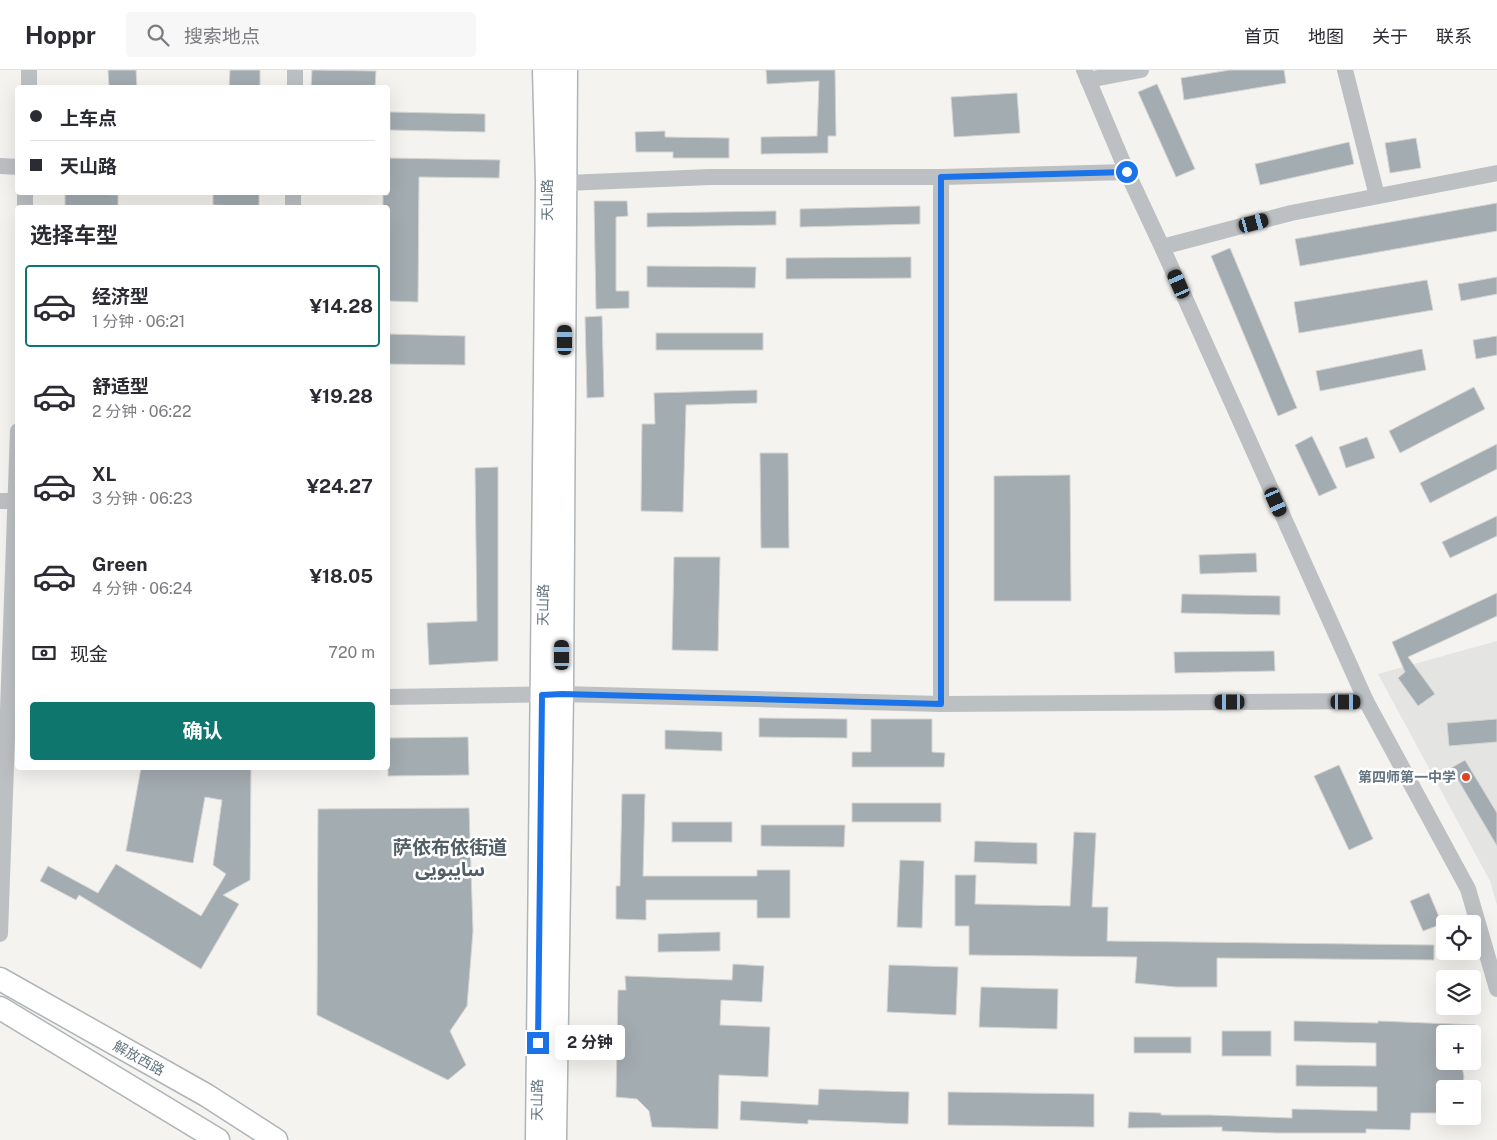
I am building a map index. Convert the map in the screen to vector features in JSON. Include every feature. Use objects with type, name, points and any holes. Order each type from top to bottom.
[{"type":"main road","name":"天山路","points":[[544,70],[547,182],[555,1140]]},
{"type":"main road","name":"天山路","points":[[537,1140],[566,183],[566,70]]},
{"type":"main road","name":"解放西路","points":[[0,979],[206,1095],[276,1140]]},
{"type":"main road","name":"解放西路","points":[[0,1008],[218,1140]]},
{"type":"street","points":[[29,70],[29,85]]},
{"type":"street","points":[[295,85],[296,70]]},
{"type":"street","points":[[1141,70],[1086,75],[1127,172],[1366,701],[1468,890],[1497,989]]},
{"type":"street","points":[[1345,70],[1377,196]]},
{"type":"street","points":[[0,166],[15,167]]},
{"type":"street","points":[[566,183],[710,177],[941,177],[1127,172]]},
{"type":"street","points":[[1162,247],[1291,213],[1497,173]]},
{"type":"street","points":[[941,177],[941,704]]},
{"type":"street","points":[[0,934],[13,671],[11,501],[15,461]]},
{"type":"street","points":[[390,697],[552,694],[941,704],[1366,701]]},
{"type":"shaded area","name":"第四师第一中学","points":[[1497,641],[1497,905],[1490,881],[1378,674]]},
{"type":"building","points":[[108,70],[136,70],[137,85],[109,85]]},
{"type":"building","points":[[230,70],[260,70],[260,85],[229,85]]},
{"type":"building","points":[[312,70],[376,71],[375,85],[311,85]]},
{"type":"building","points":[[766,70],[835,70],[836,136],[828,136],[828,153],[761,154],[761,137],[817,136],[819,81],[767,84]]},
{"type":"building","points":[[1230,70],[1284,70],[1286,83],[1184,100],[1181,78]]},
{"type":"building","points":[[1157,84],[1195,169],[1176,177],[1138,92]]},
{"type":"building","points":[[1017,93],[1020,133],[954,137],[951,97]]},
{"type":"building","points":[[390,112],[485,114],[485,132],[390,130]]},
{"type":"building","points":[[665,131],[665,137],[729,138],[729,158],[673,158],[673,152],[636,152],[635,132]]},
{"type":"building","points":[[1416,138],[1421,168],[1390,173],[1385,143]]},
{"type":"building","points":[[1349,142],[1354,164],[1260,185],[1255,164]]},
{"type":"building","points":[[390,158],[500,160],[499,178],[419,177],[418,302],[390,301],[390,205],[383,205],[383,195],[390,195]]},
{"type":"building","points":[[65,195],[118,195],[118,205],[65,205]]},
{"type":"building","points":[[213,195],[259,195],[259,205],[213,205]]},
{"type":"building","points":[[594,201],[627,201],[628,216],[616,217],[616,291],[629,291],[629,308],[596,309]]},
{"type":"building","points":[[1497,203],[1497,231],[1300,266],[1295,239]]},
{"type":"building","points":[[920,206],[920,224],[800,227],[800,209]]},
{"type":"building","points":[[776,211],[776,225],[647,227],[647,213]]},
{"type":"building","points":[[1230,248],[1297,408],[1278,416],[1211,256]]},
{"type":"building","points":[[911,257],[911,278],[786,279],[786,258]]},
{"type":"building","points":[[647,266],[756,267],[755,288],[647,287]]},
{"type":"building","points":[[1497,277],[1497,294],[1461,301],[1458,284]]},
{"type":"building","points":[[1427,280],[1433,310],[1299,333],[1294,302]]},
{"type":"building","points":[[602,316],[604,397],[587,398],[585,317]]},
{"type":"building","points":[[656,333],[763,333],[763,350],[656,350]]},
{"type":"building","points":[[390,334],[465,336],[465,365],[390,364]]},
{"type":"building","points":[[1497,336],[1497,355],[1476,359],[1473,340]]},
{"type":"building","points":[[1422,349],[1426,370],[1320,391],[1316,371]]},
{"type":"building","points":[[1474,387],[1485,409],[1400,453],[1389,431]]},
{"type":"building","points":[[757,390],[757,403],[686,405],[683,512],[641,511],[642,424],[655,424],[654,393]]},
{"type":"building","points":[[1312,436],[1337,488],[1319,496],[1295,445]]},
{"type":"building","points":[[1367,437],[1375,458],[1346,468],[1339,447]]},
{"type":"building","points":[[1497,444],[1497,469],[1430,503],[1420,483]]},
{"type":"building","points":[[760,453],[788,453],[789,548],[761,548]]},
{"type":"building","points":[[498,467],[498,661],[429,665],[427,623],[477,621],[475,468]]},
{"type":"building","points":[[1070,475],[1071,601],[994,601],[994,476]]},
{"type":"building","points":[[1497,516],[1497,536],[1450,558],[1442,542]]},
{"type":"building","points":[[1256,553],[1257,572],[1200,574],[1199,555]]},
{"type":"building","points":[[674,557],[720,557],[718,651],[672,650]]},
{"type":"building","points":[[1497,593],[1497,616],[1408,657],[1435,694],[1418,706],[1398,678],[1405,672],[1392,642]]},
{"type":"building","points":[[1182,594],[1280,596],[1280,615],[1181,613]]},
{"type":"building","points":[[1274,651],[1275,671],[1175,673],[1174,652]]},
{"type":"building","points":[[759,718],[847,719],[847,738],[759,737]]},
{"type":"building","points":[[871,719],[932,719],[932,752],[945,753],[944,767],[852,767],[852,752],[871,752]]},
{"type":"building","points":[[1497,719],[1497,742],[1449,746],[1447,723]]},
{"type":"building","points":[[665,730],[722,732],[722,751],[665,749]]},
{"type":"building","points":[[468,737],[469,775],[388,776],[388,770],[390,770],[390,738]]},
{"type":"building","points":[[1465,760],[1497,813],[1497,846],[1451,768]]},
{"type":"building","points":[[1339,765],[1373,839],[1349,850],[1314,776]]},
{"type":"building","points":[[141,770],[251,770],[250,880],[223,895],[239,904],[201,969],[79,895],[76,900],[40,881],[48,866],[98,893],[116,864],[201,916],[226,874],[213,865],[222,800],[205,797],[193,863],[126,851]]},
{"type":"building","points":[[622,794],[645,794],[643,876],[757,876],[757,870],[790,870],[790,918],[757,918],[757,900],[646,900],[646,920],[616,919],[616,886],[620,886]]},
{"type":"building","points":[[852,803],[941,803],[941,822],[852,822]]},
{"type":"building","points":[[469,808],[473,931],[467,1006],[450,1031],[466,1065],[448,1080],[317,1015],[318,809]]},
{"type":"building","points":[[672,822],[732,822],[732,842],[672,842]]},
{"type":"building","points":[[761,825],[845,825],[844,847],[761,846]]},
{"type":"building","points":[[1074,832],[1096,833],[1092,907],[1108,907],[1107,941],[1434,945],[1434,960],[1217,958],[1217,987],[1176,987],[1135,983],[1137,957],[969,955],[969,926],[955,926],[955,875],[976,875],[975,904],[1070,906]]},
{"type":"building","points":[[975,841],[1037,843],[1037,864],[974,862]]},
{"type":"building","points":[[900,860],[924,861],[922,928],[897,927]]},
{"type":"building","points":[[1429,893],[1438,915],[1436,915],[1436,926],[1423,931],[1410,901]]},
{"type":"building","points":[[720,932],[720,951],[658,952],[658,934]]},
{"type":"building","points":[[733,964],[764,966],[762,1002],[721,1000],[720,1025],[770,1027],[768,1077],[719,1075],[718,1129],[652,1127],[649,1111],[637,1099],[616,1097],[618,990],[626,990],[625,976],[732,980]]},
{"type":"building","points":[[889,965],[958,967],[956,1015],[887,1012]]},
{"type":"building","points":[[981,987],[1058,989],[1057,1029],[979,1027]]},
{"type":"building","points":[[1294,1021],[1378,1023],[1378,1021],[1476,1025],[1436,1025],[1436,1070],[1463,1070],[1464,1080],[1436,1080],[1436,1113],[1411,1113],[1410,1130],[1366,1129],[1366,1133],[1276,1133],[1222,1131],[1222,1127],[1128,1128],[1129,1112],[1161,1113],[1161,1115],[1292,1118],[1292,1109],[1377,1111],[1377,1087],[1296,1086],[1296,1065],[1376,1066],[1376,1043],[1294,1041]]},
{"type":"building","points":[[1222,1031],[1271,1031],[1271,1056],[1222,1056]]},
{"type":"building","points":[[1134,1037],[1191,1037],[1191,1053],[1134,1053]]},
{"type":"building","points":[[819,1089],[909,1092],[908,1124],[808,1120],[808,1124],[740,1120],[741,1101],[818,1105]]},
{"type":"building","points":[[948,1092],[1094,1094],[1094,1127],[948,1125]]},
{"type":"place","name":"第四师第一中学","points":[[1466,777]]},
{"type":"district","name":"萨依布依街道 سايبويى","points":[[450,858]]},
{"type":"route","points":[[538,1043],[542,695],[941,704],[941,177],[1127,172]]}]
